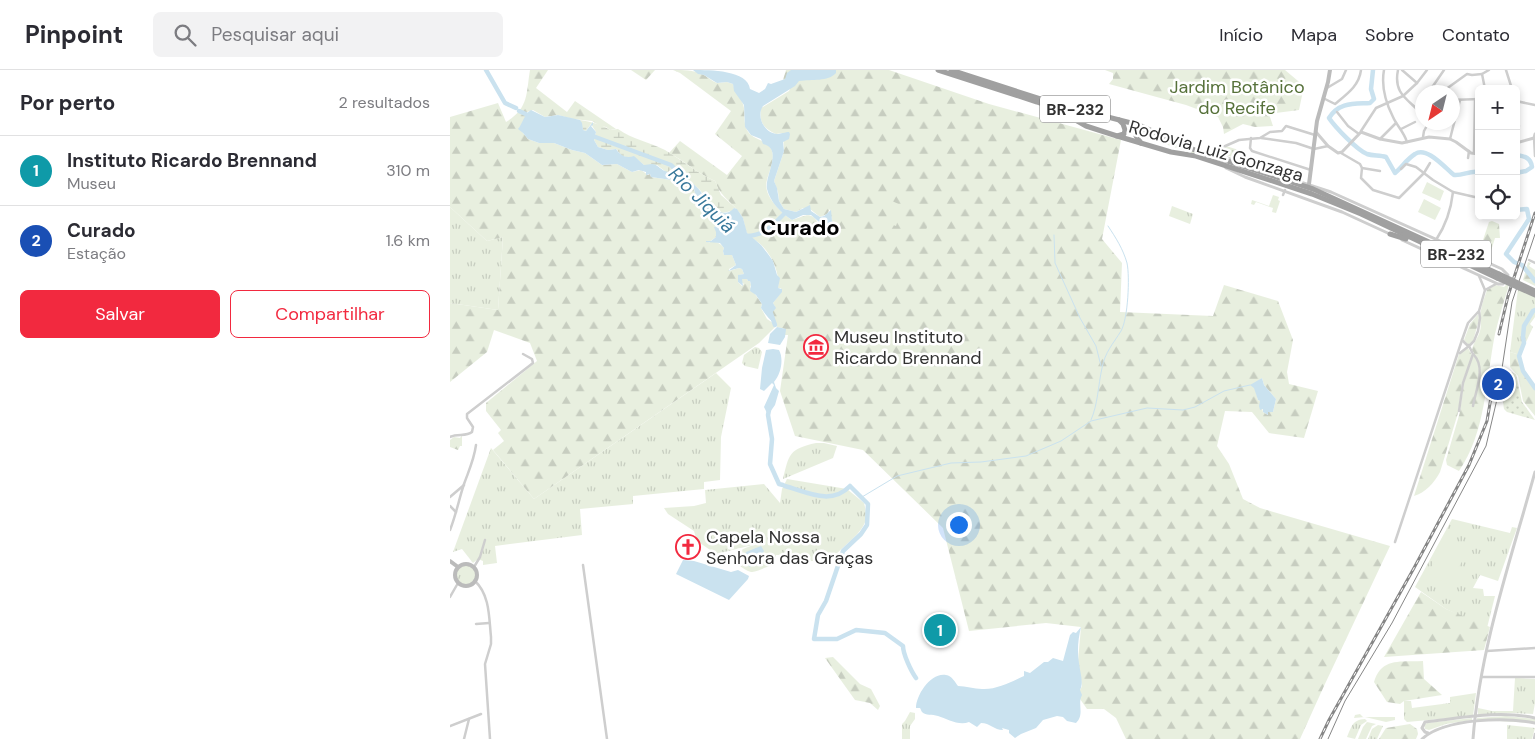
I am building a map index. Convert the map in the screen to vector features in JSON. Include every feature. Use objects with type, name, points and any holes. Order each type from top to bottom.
[{"type":"highway","name":"Rodovia Luiz Gonzaga","points":[[938,70],[1037,102],[1058,110],[1086,126],[1170,152],[1217,162],[1333,202],[1535,295]]},
{"type":"highway","name":"Rodovia Luiz Gonzaga","points":[[951,70],[1053,103],[1118,119],[1197,151],[1313,189],[1414,234],[1498,278],[1535,291]]},
{"type":"highway","points":[[1117,136],[1124,134],[1125,130],[1123,124],[1118,119]]},
{"type":"highway","points":[[1142,144],[1136,136],[1137,132],[1140,129],[1149,130]]},
{"type":"highway","points":[[1398,223],[1414,234]]},
{"type":"highway","points":[[1390,234],[1424,244]]},
{"type":"main road","points":[[1309,184],[1316,134],[1330,70]]},
{"type":"main road","points":[[450,563],[456,569]]},
{"type":"main road","points":[[466,564],[474,567],[477,575],[475,581],[468,586],[462,586],[455,578],[456,569],[466,564]]},
{"type":"street","points":[[1327,88],[1343,77],[1346,70]]},
{"type":"street","points":[[1323,98],[1335,104],[1356,85],[1360,78],[1361,70]]},
{"type":"street","points":[[1384,70],[1383,87],[1388,104],[1407,142]]},
{"type":"street","points":[[1398,70],[1396,82],[1403,96],[1415,107]]},
{"type":"street","points":[[1402,70],[1417,83]]},
{"type":"street","points":[[1340,153],[1360,133],[1375,109],[1403,96],[1427,70]]},
{"type":"street","points":[[1434,85],[1444,70]]},
{"type":"street","points":[[1470,70],[1470,75]]},
{"type":"street","points":[[1451,85],[1468,73],[1470,75],[1482,74],[1488,70]]},
{"type":"street","points":[[1506,70],[1511,85]]},
{"type":"street","points":[[1482,74],[1484,85]]},
{"type":"street","points":[[1329,79],[1335,83]]},
{"type":"street","points":[[1460,100],[1475,99]]},
{"type":"street","points":[[1520,102],[1535,105]]},
{"type":"street","points":[[1337,112],[1348,126],[1360,133],[1402,143],[1423,137],[1450,139],[1475,154]]},
{"type":"street","points":[[1401,129],[1415,122]]},
{"type":"street","points":[[1380,139],[1396,123]]},
{"type":"street","points":[[1260,138],[1270,132],[1282,131],[1286,126],[1316,134],[1334,151],[1360,164],[1362,168],[1361,178],[1370,188],[1399,198],[1424,173],[1430,162]]},
{"type":"street","points":[[1423,137],[1425,130]]},
{"type":"street","points":[[1450,139],[1452,130]]},
{"type":"street","points":[[1520,141],[1534,136],[1535,156]]},
{"type":"street","points":[[1224,147],[1235,141],[1251,138],[1296,143],[1314,149],[1328,146]]},
{"type":"street","points":[[1251,138],[1251,150],[1311,170]]},
{"type":"street","points":[[1197,151],[1230,159],[1309,184],[1348,199],[1505,270],[1508,275],[1506,281],[1501,284],[1498,278]]},
{"type":"street","points":[[1468,158],[1469,151]]},
{"type":"street","points":[[1217,162],[1238,174],[1342,212],[1478,275],[1498,278]]},
{"type":"street","points":[[1401,169],[1406,164],[1416,167],[1453,192],[1475,197]]},
{"type":"street","points":[[1362,168],[1380,171]]},
{"type":"street","points":[[1276,192],[1278,188]]},
{"type":"street","points":[[1283,195],[1284,190]]},
{"type":"street","points":[[1436,240],[1449,213],[1453,192]]},
{"type":"street","points":[[1529,260],[1535,262]]},
{"type":"street","points":[[1478,275],[1485,290]]},
{"type":"street","points":[[1458,354],[1474,341],[1478,331],[1479,311],[1485,290],[1498,278]]},
{"type":"street","points":[[1395,542],[1468,323],[1479,311]]},
{"type":"street","points":[[1462,340],[1469,346],[1479,361],[1480,369],[1473,406]]},
{"type":"street","points":[[450,438],[455,435],[472,432],[473,427],[467,416],[533,363],[532,359],[523,354]]},
{"type":"street","points":[[1459,411],[1463,383],[1473,354]]},
{"type":"street","points":[[450,530],[474,462],[476,445]]},
{"type":"street","points":[[1473,739],[1474,722],[1487,651],[1535,472]]},
{"type":"street","points":[[450,498],[465,484]]},
{"type":"street","points":[[450,506],[456,512]]},
{"type":"street","points":[[474,567],[486,540]]},
{"type":"street","points":[[583,565],[607,739]]},
{"type":"street","points":[[475,581],[482,587],[486,595],[491,644],[485,664],[490,739]]},
{"type":"street","points":[[450,597],[458,583]]},
{"type":"street","points":[[476,624],[489,624]]},
{"type":"street","points":[[1487,651],[1535,648]]},
{"type":"street","points":[[1482,677],[1535,677]]},
{"type":"street","points":[[450,726],[481,714]]},
{"type":"street","points":[[1428,733],[1424,732],[1422,728],[1426,722],[1509,715],[1535,718]]},
{"type":"street","points":[[464,739],[469,719]]},
{"type":"street","points":[[1422,739],[1428,733],[1446,726],[1474,722],[1510,720],[1535,723]]},
{"type":"street","points":[[1534,739],[1535,734]]},
{"type":"green space","points":[[530,70],[548,70],[536,88],[567,112],[575,101],[616,129],[610,130],[592,121],[558,115],[545,117],[533,110],[527,112],[523,124],[519,128],[528,139],[539,143],[554,143],[585,153],[602,165],[617,164],[632,172],[641,170],[648,175],[650,174],[651,177],[678,181],[694,189],[703,203],[702,208],[706,216],[718,226],[716,237],[708,243],[719,243],[724,248],[724,255],[732,255],[736,265],[729,269],[729,271],[742,269],[744,274],[739,275],[738,282],[742,286],[744,284],[741,282],[742,279],[750,281],[750,287],[762,304],[761,308],[767,319],[775,327],[759,343],[534,499],[493,450],[504,441],[498,433],[501,430],[486,411],[486,403],[537,361],[530,343],[494,330],[487,352],[450,382],[450,303],[498,310],[503,237],[487,241],[450,207],[450,117],[498,103],[506,122],[523,106]]},
{"type":"green space","points":[[631,70],[655,70],[646,80]]},
{"type":"green space","points":[[673,70],[695,72],[717,83],[727,82],[733,84],[743,105],[747,130],[768,145],[773,154],[766,186],[767,191],[778,208],[792,220],[809,215],[815,218],[821,228],[823,225],[837,226],[832,222],[830,209],[827,214],[820,217],[810,209],[803,208],[796,212],[784,209],[779,201],[774,181],[784,151],[783,133],[776,134],[765,127],[761,121],[761,108],[789,91],[790,89],[783,80],[786,70],[889,70],[989,104],[1121,140],[1102,239],[1122,263],[1120,312],[1213,316],[1224,285],[1278,301],[1293,340],[1287,372],[1289,384],[1318,391],[1304,438],[1269,433],[1252,412],[1225,411],[1217,446],[1229,464],[1243,499],[1260,508],[1390,546],[1300,739],[1126,739],[1116,718],[1104,709],[1087,709],[1080,699],[1082,686],[1078,661],[1081,627],[1046,623],[969,631],[943,528],[863,450],[795,436],[780,391],[788,335],[785,335],[785,329],[777,327],[772,317],[775,307],[773,303],[782,291],[781,288],[778,288],[778,276],[774,263],[763,247],[748,234],[738,210],[723,195],[715,181],[669,153],[680,141],[727,175],[742,156],[715,134],[731,111],[680,73]],"holes":[[[1262,378],[1264,385],[1276,399],[1273,412],[1268,412],[1268,415],[1263,412],[1254,384]]]},
{"type":"green space","name":"Jardim Botânico do Recife","points":[[1105,70],[1285,70],[1304,86],[1299,110],[1269,114],[1273,126],[1255,127],[1243,124],[1224,134],[1218,117],[1186,105],[1109,84],[1113,79],[1113,73]]},
{"type":"green space","points":[[580,120],[592,122],[610,130],[618,129],[665,150],[715,181],[721,195],[737,209],[734,208],[732,211],[722,213],[708,202],[700,190],[684,176],[675,172],[666,172],[657,165],[644,165],[638,160],[622,156],[616,149],[608,150],[598,147],[594,140],[596,132],[591,124],[586,131],[583,130]]},
{"type":"green space","points":[[1142,131],[1150,132],[1205,155],[1198,155],[1138,135]]},
{"type":"green space","points":[[1224,147],[1245,152],[1242,160],[1225,155]]},
{"type":"green space","points":[[1427,182],[1444,191],[1440,201],[1422,193]]},
{"type":"green space","points":[[1273,195],[1279,197],[1278,200],[1280,201],[1276,213],[1272,212],[1273,208],[1256,202],[1254,205],[1251,204],[1252,200],[1269,206]]},
{"type":"green space","points":[[1424,199],[1441,208],[1435,220],[1418,212]]},
{"type":"green space","points":[[892,201],[903,206],[896,226],[885,222]]},
{"type":"green space","points":[[1172,206],[1193,214],[1190,224],[1169,216]]},
{"type":"green space","points":[[450,207],[487,241],[503,237],[498,310],[450,303]]},
{"type":"green space","points":[[1492,221],[1499,224],[1500,238],[1495,238],[1490,254],[1488,254],[1488,249],[1487,251],[1479,252],[1489,222]]},
{"type":"green space","points":[[928,224],[942,228],[941,235],[926,230]]},
{"type":"green space","points":[[1528,262],[1531,263],[1529,266],[1535,270],[1535,286],[1523,280]]},
{"type":"green space","points":[[1507,284],[1509,285],[1495,334],[1480,422],[1468,456],[1459,471],[1447,465],[1446,460],[1460,412],[1464,383],[1474,353],[1472,350],[1480,331],[1482,305],[1487,290],[1496,285],[1504,287]]},
{"type":"green space","points":[[1518,289],[1535,296],[1535,317],[1530,324],[1533,327],[1520,355],[1510,352]]},
{"type":"green space","points":[[1478,314],[1479,320],[1473,341],[1468,345],[1464,340],[1470,324]]},
{"type":"green space","points":[[755,347],[759,348],[762,352],[758,369],[745,366],[742,363],[744,355]]},
{"type":"green space","points":[[1468,348],[1472,355],[1462,383],[1458,413],[1440,472],[1429,487],[1414,496],[1459,354]]},
{"type":"green space","points":[[1510,352],[1520,355],[1519,362],[1523,371],[1535,388],[1535,416],[1523,401],[1518,376],[1510,367]]},
{"type":"green space","points":[[1511,372],[1516,374],[1522,402],[1535,420],[1507,412],[1504,409],[1504,389]]},
{"type":"green space","points":[[716,373],[731,388],[721,437],[720,480],[704,482],[704,489],[633,496],[633,504],[580,509],[582,535],[495,546],[497,563],[483,565],[483,561],[478,559],[473,563],[462,549],[453,552],[491,448],[534,499]]},
{"type":"green space","points":[[462,435],[462,446],[458,450],[450,447],[450,440],[454,437],[460,438]]},
{"type":"green space","points":[[816,443],[837,446],[833,458],[783,479],[789,458],[795,450]]},
{"type":"green space","points":[[787,479],[847,489],[864,503],[866,517],[864,525],[833,558],[805,562],[805,555],[776,555],[776,560],[773,564],[751,572],[740,566],[740,552],[753,545],[716,554],[697,541],[694,531],[668,514],[664,508],[694,506],[706,503],[705,490],[764,484],[780,503],[782,489]]},
{"type":"green space","points":[[1452,519],[1510,533],[1512,527],[1517,528],[1498,581],[1480,575],[1473,588],[1483,589],[1484,596],[1495,596],[1487,628],[1446,609],[1415,587]]},
{"type":"green space","points":[[1445,543],[1466,555],[1448,585],[1428,573]]},
{"type":"green space","points":[[466,565],[473,568],[476,575],[473,582],[466,585],[459,582],[456,575],[459,568]]},
{"type":"green space","points":[[1421,592],[1446,609],[1490,627],[1484,650],[1384,657]]},
{"type":"green space","points":[[833,657],[860,684],[871,689],[880,706],[878,710],[870,703],[855,700],[825,658]]},
{"type":"green space","points":[[1400,661],[1423,661],[1424,679],[1442,695],[1404,701],[1400,704],[1387,702],[1374,682],[1382,668]]},
{"type":"green space","points":[[1515,678],[1535,679],[1533,714],[1478,715],[1478,708],[1492,711],[1513,711]]},
{"type":"green space","points":[[1476,693],[1473,716],[1407,722],[1404,719],[1404,701],[1411,701],[1412,708],[1450,703],[1450,697]]},
{"type":"green space","points":[[910,712],[915,713],[915,719],[910,726],[910,739],[902,739],[902,724]]},
{"type":"green space","points":[[1360,714],[1365,717],[1354,718],[1355,715]]},
{"type":"green space","points":[[1506,716],[1535,719],[1535,723],[1477,720],[1477,718]]},
{"type":"green space","points":[[1365,717],[1395,717],[1395,720],[1386,722]]},
{"type":"green space","points":[[1472,718],[1472,720],[1446,724],[1429,730],[1425,729],[1424,725],[1427,723]]},
{"type":"green space","points":[[1365,719],[1367,721],[1361,725],[1355,739],[1347,737],[1355,722]]},
{"type":"green space","points":[[1367,722],[1376,724],[1372,726],[1366,739],[1358,739],[1363,727]]},
{"type":"green space","points":[[1410,724],[1417,729],[1416,739],[1379,739],[1386,728]]},
{"type":"green space","points":[[1378,725],[1383,726],[1377,739],[1368,739],[1372,729]]},
{"type":"green space","points":[[1507,725],[1535,728],[1532,739],[1507,739]]},
{"type":"water","points":[[693,70],[727,72],[736,75],[748,83],[750,89],[759,93],[765,89],[768,83],[771,84],[785,79],[787,73],[791,70],[836,70],[836,73],[829,78],[799,81],[795,86],[763,106],[760,114],[762,123],[768,131],[777,134],[789,132],[790,134],[789,139],[783,142],[784,151],[774,181],[779,201],[784,209],[796,212],[810,205],[811,211],[820,217],[831,210],[832,221],[837,226],[837,229],[827,225],[819,228],[818,221],[811,215],[803,215],[792,220],[776,207],[767,189],[773,157],[772,151],[763,144],[761,139],[751,135],[745,127],[744,105],[734,91],[733,84],[727,82],[717,83]]},
{"type":"water","name":"Rio Jiquiá","points":[[531,110],[545,117],[558,115],[580,120],[583,130],[586,131],[593,122],[591,126],[596,132],[594,140],[598,147],[608,150],[616,149],[624,156],[634,156],[644,165],[654,164],[670,173],[684,176],[720,212],[725,213],[734,208],[737,209],[743,218],[747,233],[768,254],[780,278],[778,288],[782,289],[782,292],[773,303],[776,308],[771,314],[776,325],[761,308],[762,304],[756,295],[750,291],[750,281],[742,279],[743,286],[738,282],[738,275],[744,274],[742,269],[728,271],[736,265],[732,255],[724,255],[724,248],[720,243],[706,242],[716,237],[714,227],[718,226],[709,217],[702,215],[703,203],[694,189],[678,181],[651,177],[650,174],[646,175],[646,172],[639,170],[632,172],[617,164],[602,165],[585,153],[554,143],[539,143],[528,139],[518,129]]},
{"type":"water","points":[[777,327],[786,329],[785,337],[780,345],[768,343],[770,334]]},
{"type":"water","points":[[766,350],[779,350],[781,354],[781,366],[774,382],[779,391],[775,405],[768,415],[764,407],[774,385],[772,383],[764,391],[760,389]]},
{"type":"water","points":[[1262,378],[1264,385],[1276,399],[1273,412],[1268,412],[1268,415],[1263,412],[1263,409],[1260,410],[1260,401],[1254,388],[1250,385]]},
{"type":"water","points":[[761,546],[764,551],[759,559],[750,567],[744,562],[746,552]]},
{"type":"water","points":[[683,560],[694,561],[731,572],[738,570],[749,576],[729,600],[676,574]]},
{"type":"water","points":[[1081,627],[1078,659],[1082,681],[1080,690],[1082,695],[1080,702],[1081,713],[1076,723],[1057,716],[1043,720],[1036,728],[1015,738],[1009,733],[1009,730],[1002,728],[1003,730],[1000,730],[984,723],[977,727],[969,722],[957,723],[938,716],[925,714],[920,708],[916,708],[925,686],[940,675],[950,677],[958,686],[987,689],[1003,685],[1024,676],[1024,671],[1030,673],[1044,662],[1048,662],[1053,658],[1063,661],[1070,635],[1073,632],[1076,633]]},
{"type":"waterway","name":"Rio Jiquiá","points":[[486,70],[505,103],[516,108]]},
{"type":"waterway","points":[[1373,70],[1371,89],[1374,99],[1370,103],[1342,106],[1329,118],[1346,138],[1367,154],[1386,157],[1395,173],[1412,156],[1420,152],[1430,155],[1454,175],[1475,172]]},
{"type":"waterway","name":"Rio Jiquiá","points":[[519,111],[530,116]]},
{"type":"waterway","name":"Rio Jiquiá","points":[[590,135],[671,165],[684,178]]},
{"type":"waterway","points":[[1520,156],[1527,158],[1532,167],[1520,172]]},
{"type":"waterway","points":[[1520,210],[1527,209],[1529,219],[1506,254],[1514,262],[1522,265],[1535,281]]},
{"type":"waterway","points":[[746,236],[763,232],[784,214]]},
{"type":"waterway","points":[[1091,420],[1097,401],[1103,362],[1121,331],[1128,298],[1127,263],[1121,248],[1108,226]]},
{"type":"waterway","points":[[1054,235],[1055,263],[1080,318],[1096,346],[1101,366]]},
{"type":"waterway","name":"Rio Jiquiá","points":[[769,308],[775,325]]},
{"type":"waterway","points":[[1535,310],[1524,326],[1524,343],[1519,356],[1523,371],[1535,388]]},
{"type":"waterway","points":[[862,497],[897,476],[951,463],[981,462],[1026,456],[1061,441],[1091,421],[1147,408],[1183,410],[1195,407],[1224,391],[1250,385]]},
{"type":"waterway","name":"Rio Jiquiá","points":[[769,410],[768,415],[772,439],[770,464],[779,484],[783,485]]},
{"type":"waterway","name":"Rio Jiquiá","points":[[785,486],[819,496],[835,495],[843,492],[850,486],[868,504],[867,525],[861,534],[843,551],[826,601],[818,615],[814,639],[837,639],[856,630],[885,633],[903,646],[904,653],[916,678]]},
{"type":"tram line","points":[[1328,739],[1345,701],[1392,623],[1486,446],[1498,395],[1512,302],[1535,234]]},
{"type":"railway","points":[[1499,334],[1508,296],[1535,213]]},
{"type":"railway","points":[[1320,739],[1469,465],[1487,421],[1496,368]]},
{"type":"place","name":"Museu Instituto Ricardo Brennand","points":[[816,347]]},
{"type":"place","name":"Curado","points":[[1498,384]]},
{"type":"place","name":"Capela Nossa Senhora das Graças","points":[[688,547]]},
{"type":"place","name":"Instituto Ricardo Brennand","points":[[940,630]]},
{"type":"district","name":"Curado","points":[[800,227]]}]
